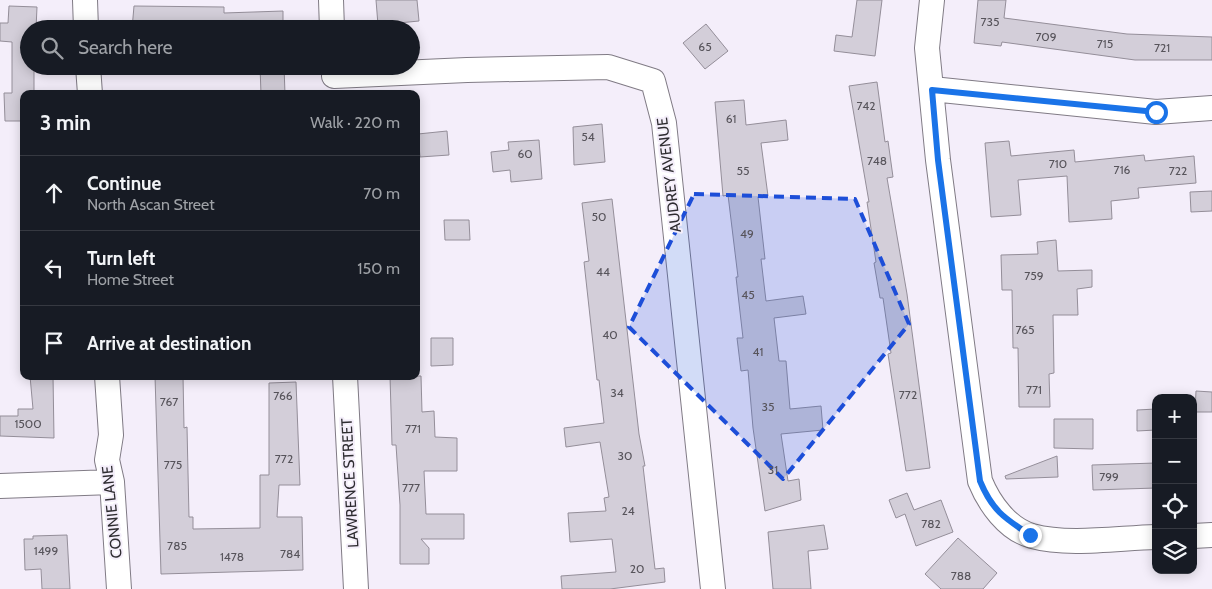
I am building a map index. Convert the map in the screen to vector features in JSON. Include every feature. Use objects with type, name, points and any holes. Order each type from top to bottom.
[{"type":"street","points":[[85,0],[86,20]]},
{"type":"street","points":[[330,0],[331,20]]},
{"type":"street","points":[[932,0],[927,48],[938,160],[979,471],[988,499],[1001,516],[1030,535],[1057,540],[1152,537]]},
{"type":"street","name":"AUDREY AVENUE","points":[[420,73],[467,70],[608,67],[653,80],[664,123],[713,589]]},
{"type":"street","points":[[89,75],[90,90]]},
{"type":"street","name":"AUDREY AVENUE","points":[[334,79],[393,75]]},
{"type":"street","points":[[932,90],[1156,112],[1212,108]]},
{"type":"street","name":"CONNIE LANE","points":[[107,380],[111,435],[107,460],[112,482],[119,589]]},
{"type":"street","name":"LAWRENCE STREET","points":[[345,380],[356,589]]},
{"type":"street","points":[[0,486],[112,482]]},
{"type":"street","points":[[1197,536],[1212,535]]},
{"type":"highlighted area","points":[[694,194],[855,199],[909,324],[783,479],[629,327]]},
{"type":"building","points":[[376,0],[417,0],[419,20],[378,20]]},
{"type":"building","points":[[857,0],[882,0],[875,56],[834,51],[836,35],[852,37]]},
{"type":"building","points":[[978,0],[1006,0],[1004,18],[1127,34],[1212,37],[1212,60],[1135,60],[1002,42],[1001,46],[974,43]]},
{"type":"building","points":[[9,6],[37,7],[36,20],[20,20],[20,75],[34,75],[34,90],[20,90],[20,121],[5,121],[4,93],[12,93],[12,42],[0,41],[0,23],[8,23]]},
{"type":"building","points":[[134,6],[224,7],[224,13],[283,11],[283,20],[133,20]]},
{"type":"building","points":[[706,24],[728,51],[705,69],[683,43]]},
{"type":"building","points":[[260,75],[284,75],[285,90],[261,90]]},
{"type":"building","points":[[877,82],[885,142],[888,141],[893,177],[887,178],[907,294],[930,468],[906,471],[888,354],[891,353],[883,298],[880,298],[874,263],[876,262],[867,202],[869,202],[849,86]]},
{"type":"building","points":[[744,100],[746,125],[786,120],[788,140],[761,143],[768,196],[758,197],[765,259],[761,259],[766,301],[803,296],[806,314],[774,318],[779,361],[786,361],[790,409],[821,406],[823,430],[781,434],[788,481],[799,479],[801,500],[765,511],[753,428],[748,370],[741,371],[737,338],[743,338],[736,277],[738,277],[728,195],[723,196],[715,102]]},
{"type":"building","points":[[602,124],[605,162],[574,165],[573,127]]},
{"type":"building","points":[[447,131],[449,155],[420,157],[420,134]]},
{"type":"building","points":[[539,140],[542,179],[511,182],[510,170],[493,172],[491,152],[509,150],[508,142]]},
{"type":"building","points":[[1009,141],[1011,156],[1074,150],[1075,162],[1144,155],[1145,161],[1194,156],[1196,183],[1138,188],[1139,198],[1111,201],[1112,219],[1069,222],[1067,176],[1018,180],[1021,215],[991,217],[985,143]]},
{"type":"building","points":[[1212,191],[1212,211],[1191,212],[1190,192]]},
{"type":"building","points":[[612,199],[639,434],[645,466],[643,466],[655,569],[664,568],[665,582],[610,589],[562,589],[561,576],[616,572],[612,539],[570,542],[568,513],[606,511],[604,498],[609,497],[600,442],[566,447],[564,428],[604,423],[599,380],[597,380],[584,262],[589,261],[582,203]]},
{"type":"building","points":[[444,220],[469,220],[470,240],[445,240]]},
{"type":"building","points":[[1056,240],[1058,271],[1092,270],[1092,287],[1077,289],[1078,315],[1053,315],[1054,373],[1049,374],[1050,407],[1019,407],[1018,348],[1013,348],[1012,290],[1002,290],[1001,255],[1038,254],[1037,242]]},
{"type":"building","points":[[431,338],[453,338],[453,365],[431,366]]},
{"type":"building","points":[[421,376],[422,412],[434,411],[435,437],[457,438],[457,471],[424,471],[426,514],[464,514],[464,539],[421,539],[429,548],[429,564],[400,564],[400,505],[396,445],[392,445],[390,380],[420,380]]},
{"type":"building","points":[[30,380],[53,380],[54,438],[0,436],[0,416],[18,416],[18,409],[33,409]]},
{"type":"building","points":[[155,380],[183,380],[184,428],[187,427],[189,517],[193,517],[193,529],[260,528],[260,475],[269,475],[269,383],[296,382],[300,485],[279,485],[277,517],[302,517],[303,570],[161,574]]},
{"type":"building","points":[[1196,391],[1212,392],[1212,412],[1197,412]]},
{"type":"building","points":[[1152,409],[1152,430],[1137,431],[1137,410]]},
{"type":"building","points":[[1054,419],[1093,419],[1093,449],[1054,448]]},
{"type":"building","points":[[1057,456],[1058,477],[1006,479],[1005,476]]},
{"type":"building","points":[[1152,463],[1152,488],[1093,490],[1092,465]]},
{"type":"building","points":[[907,493],[914,510],[941,500],[953,532],[916,546],[905,514],[896,518],[889,500]]},
{"type":"building","points":[[824,525],[828,549],[808,551],[811,589],[773,589],[768,532]]},
{"type":"building","points":[[67,535],[70,589],[42,589],[41,569],[25,570],[24,539],[33,539],[33,536]]},
{"type":"building","points":[[958,538],[997,573],[983,589],[941,589],[925,574]]},
{"type":"route","points":[[1030,535],[1001,516],[988,499],[980,481],[938,160],[932,90],[1156,112]]}]
